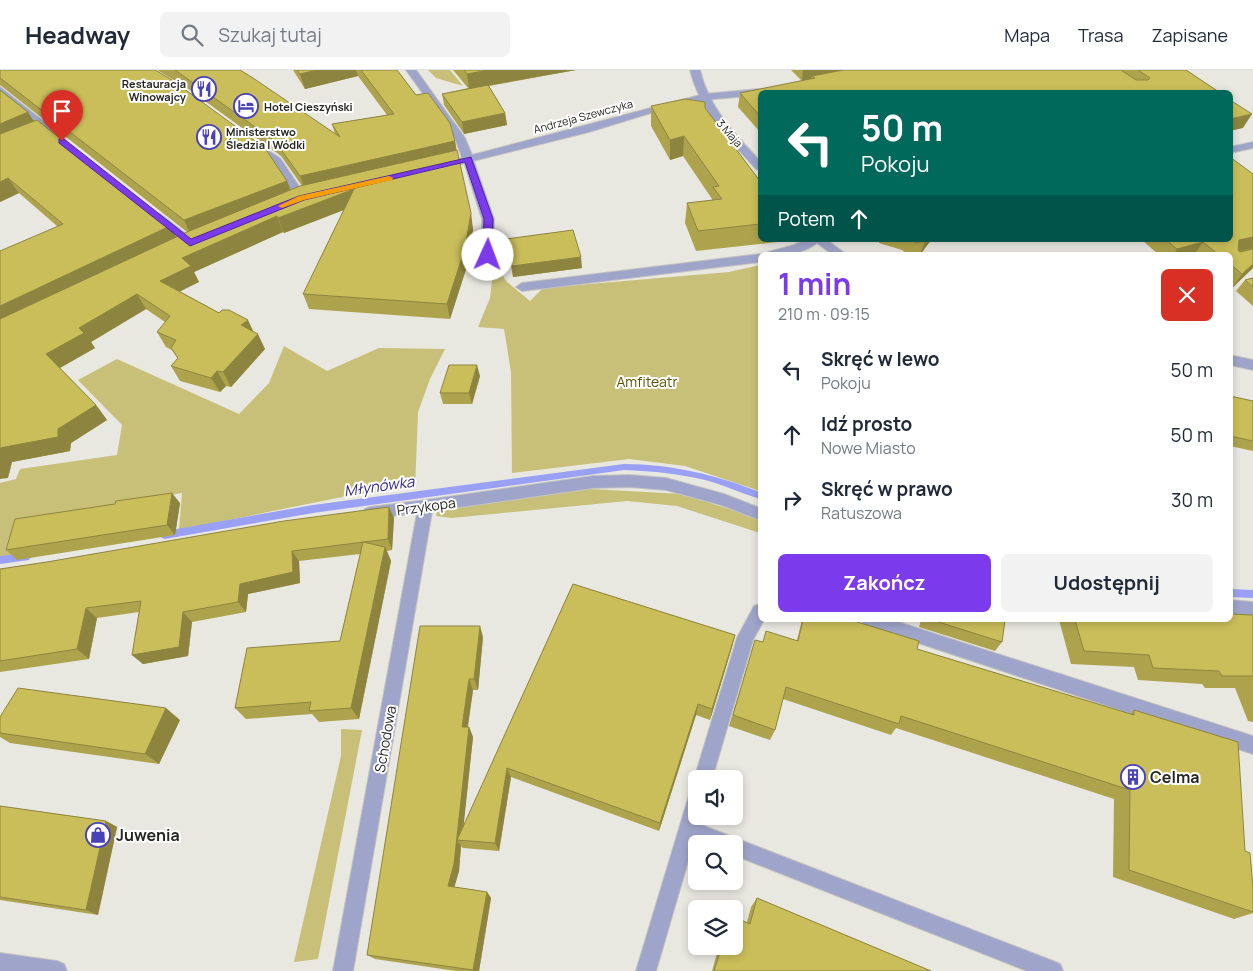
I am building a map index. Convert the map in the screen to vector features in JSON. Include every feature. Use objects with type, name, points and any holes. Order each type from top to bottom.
[{"type":"street","points":[[411,70],[460,138],[488,219],[488,255]]},
{"type":"street","name":"3 Maja","points":[[696,70],[698,84],[720,124],[758,165]]},
{"type":"street","points":[[0,90],[43,131],[62,141]]},
{"type":"street","name":"Andrzeja Szewczyka","points":[[432,168],[585,130],[661,107],[704,97],[758,92]]},
{"type":"street","points":[[246,139],[276,160],[302,198]]},
{"type":"street","points":[[1233,149],[1253,144]]},
{"type":"street","points":[[145,207],[190,243]]},
{"type":"street","points":[[783,252],[810,242]]},
{"type":"street","points":[[822,242],[837,252]]},
{"type":"street","points":[[522,287],[758,258]]},
{"type":"street","points":[[1233,361],[1253,365]]},
{"type":"street","name":"Przykopa","points":[[350,516],[594,482],[630,481],[666,484],[724,500],[758,513]]},
{"type":"street","name":"Schodowa","points":[[343,971],[426,506]]},
{"type":"street","points":[[1233,607],[1253,609]]},
{"type":"street","points":[[706,770],[745,638],[758,615]]},
{"type":"street","points":[[876,622],[1253,745]]},
{"type":"street","points":[[646,971],[689,825]]},
{"type":"street","points":[[688,829],[704,835]]},
{"type":"street","points":[[743,850],[1053,971]]},
{"type":"street","points":[[0,963],[57,971]]},
{"type":"green space","points":[[428,70],[450,70],[463,86],[436,78]]},
{"type":"green space","name":"Amfiteatr","points":[[494,263],[507,282],[530,301],[543,288],[729,272],[758,265],[758,490],[685,466],[629,459],[512,473],[511,372],[504,329],[478,327],[490,298]]},
{"type":"green space","points":[[284,346],[327,371],[379,348],[445,349],[430,379],[418,412],[415,488],[352,495],[179,530],[182,493],[23,521],[15,556],[0,558],[0,483],[16,479],[20,469],[117,455],[122,425],[78,380],[117,359],[239,414],[269,383]]},
{"type":"green space","points":[[591,489],[682,494],[758,518],[758,532],[677,506],[627,501],[452,518],[436,516],[438,507]]},
{"type":"green space","points":[[341,729],[362,730],[318,959],[294,962],[341,756]]},
{"type":"building","points":[[0,70],[155,70],[172,80],[265,148],[287,181],[184,220],[0,78]]},
{"type":"building","points":[[175,70],[240,70],[340,137],[332,124],[394,114],[361,70],[397,70],[416,95],[428,93],[450,123],[455,141],[300,176],[275,141]]},
{"type":"building","points":[[297,70],[317,70],[300,74]]},
{"type":"building","points":[[464,70],[488,70],[467,74]]},
{"type":"building","points":[[843,70],[1121,70],[1136,80],[1148,80],[1150,78],[1138,70],[1186,70],[1216,90],[758,90],[758,114],[740,93],[815,78],[812,76]]},
{"type":"building","points":[[488,85],[505,113],[462,122],[442,94]]},
{"type":"building","points":[[0,90],[28,112],[0,124]]},
{"type":"building","points":[[685,99],[705,102],[705,108],[758,178],[758,224],[698,231],[687,203],[722,199],[713,187],[719,186],[684,136],[670,140],[651,106]]},
{"type":"building","points":[[1233,102],[1252,114],[1233,118]]},
{"type":"building","points":[[37,120],[170,226],[0,306],[0,251],[63,224],[8,178],[0,182],[0,134]]},
{"type":"building","points":[[457,150],[471,213],[465,248],[447,304],[303,294],[354,189],[278,218],[277,216],[182,258],[191,266],[160,281],[219,313],[222,310],[229,310],[248,320],[241,325],[258,334],[223,372],[217,371],[211,378],[171,366],[178,358],[171,348],[176,340],[157,332],[170,316],[137,294],[79,328],[84,333],[46,354],[96,405],[58,429],[58,437],[0,448],[0,319],[187,232],[300,186]]},
{"type":"building","points":[[1233,159],[1253,174],[1253,237],[1239,240],[1238,250],[1240,252],[1253,249],[1253,264],[1242,274],[1233,266],[1233,252],[1215,252],[1203,242],[1233,242]]},
{"type":"building","points":[[573,230],[581,257],[512,266],[506,239]]},
{"type":"building","points":[[1168,242],[1203,242],[1177,249]]},
{"type":"building","points":[[1253,278],[1253,287],[1245,280]]},
{"type":"building","points":[[449,365],[477,365],[469,393],[440,393]]},
{"type":"building","points":[[1233,397],[1253,401],[1253,441],[1233,437]]},
{"type":"building","points":[[172,493],[167,525],[6,550],[15,519],[115,504],[116,501]]},
{"type":"building","points":[[389,507],[388,539],[292,551],[293,572],[240,584],[238,602],[183,612],[179,647],[132,655],[141,601],[86,608],[77,649],[0,661],[0,569],[284,521]]},
{"type":"building","points":[[363,542],[385,547],[351,708],[309,711],[311,702],[235,708],[247,648],[340,641]]},
{"type":"building","points":[[573,584],[735,635],[712,709],[698,704],[660,823],[507,768],[495,843],[457,840]]},
{"type":"building","points":[[1233,614],[1253,615],[1253,676],[1222,676],[1219,671],[1153,668],[1149,655],[1084,651],[1076,622],[1233,622]]},
{"type":"building","name":"Celma","points":[[803,622],[857,622],[919,641],[917,649],[1134,715],[1134,710],[1238,742],[1245,851],[1250,853],[1253,912],[1129,870],[1130,790],[901,716],[899,724],[786,687],[775,730],[733,715],[755,640],[763,642],[766,631],[798,641]]},
{"type":"building","points":[[938,622],[1005,622],[1002,642]]},
{"type":"building","points":[[420,626],[480,626],[474,679],[469,679],[462,727],[469,727],[454,864],[448,886],[487,892],[473,970],[367,955]]},
{"type":"building","points":[[18,688],[166,708],[145,754],[0,733],[0,717]]},
{"type":"building","points":[[0,806],[106,821],[86,910],[0,897]]},
{"type":"building","points":[[757,898],[931,971],[714,971],[719,955],[743,955],[743,921],[750,924]]},
{"type":"waterway","name":"Młynówka","points":[[165,535],[313,509],[624,467],[660,468],[694,474],[726,483],[758,495]]},
{"type":"waterway","name":"Młynówka","points":[[0,560],[26,557]]},
{"type":"waterway","name":"Młynówka","points":[[1233,593],[1253,594]]},
{"type":"slow traffic","points":[[282,206],[302,198],[389,178]]},
{"type":"place","name":"Restauracja Winowajcy","points":[[204,89]]},
{"type":"place","name":"Hotel Cieszyński","points":[[246,106]]},
{"type":"place","name":"Ministerstwo Śledzia I Wódki","points":[[209,137]]},
{"type":"place","name":"Celma","points":[[1133,777]]},
{"type":"place","name":"Juwenia","points":[[98,835]]},
{"type":"route","points":[[62,141],[190,243],[302,198],[468,159],[488,219],[488,255]]}]
